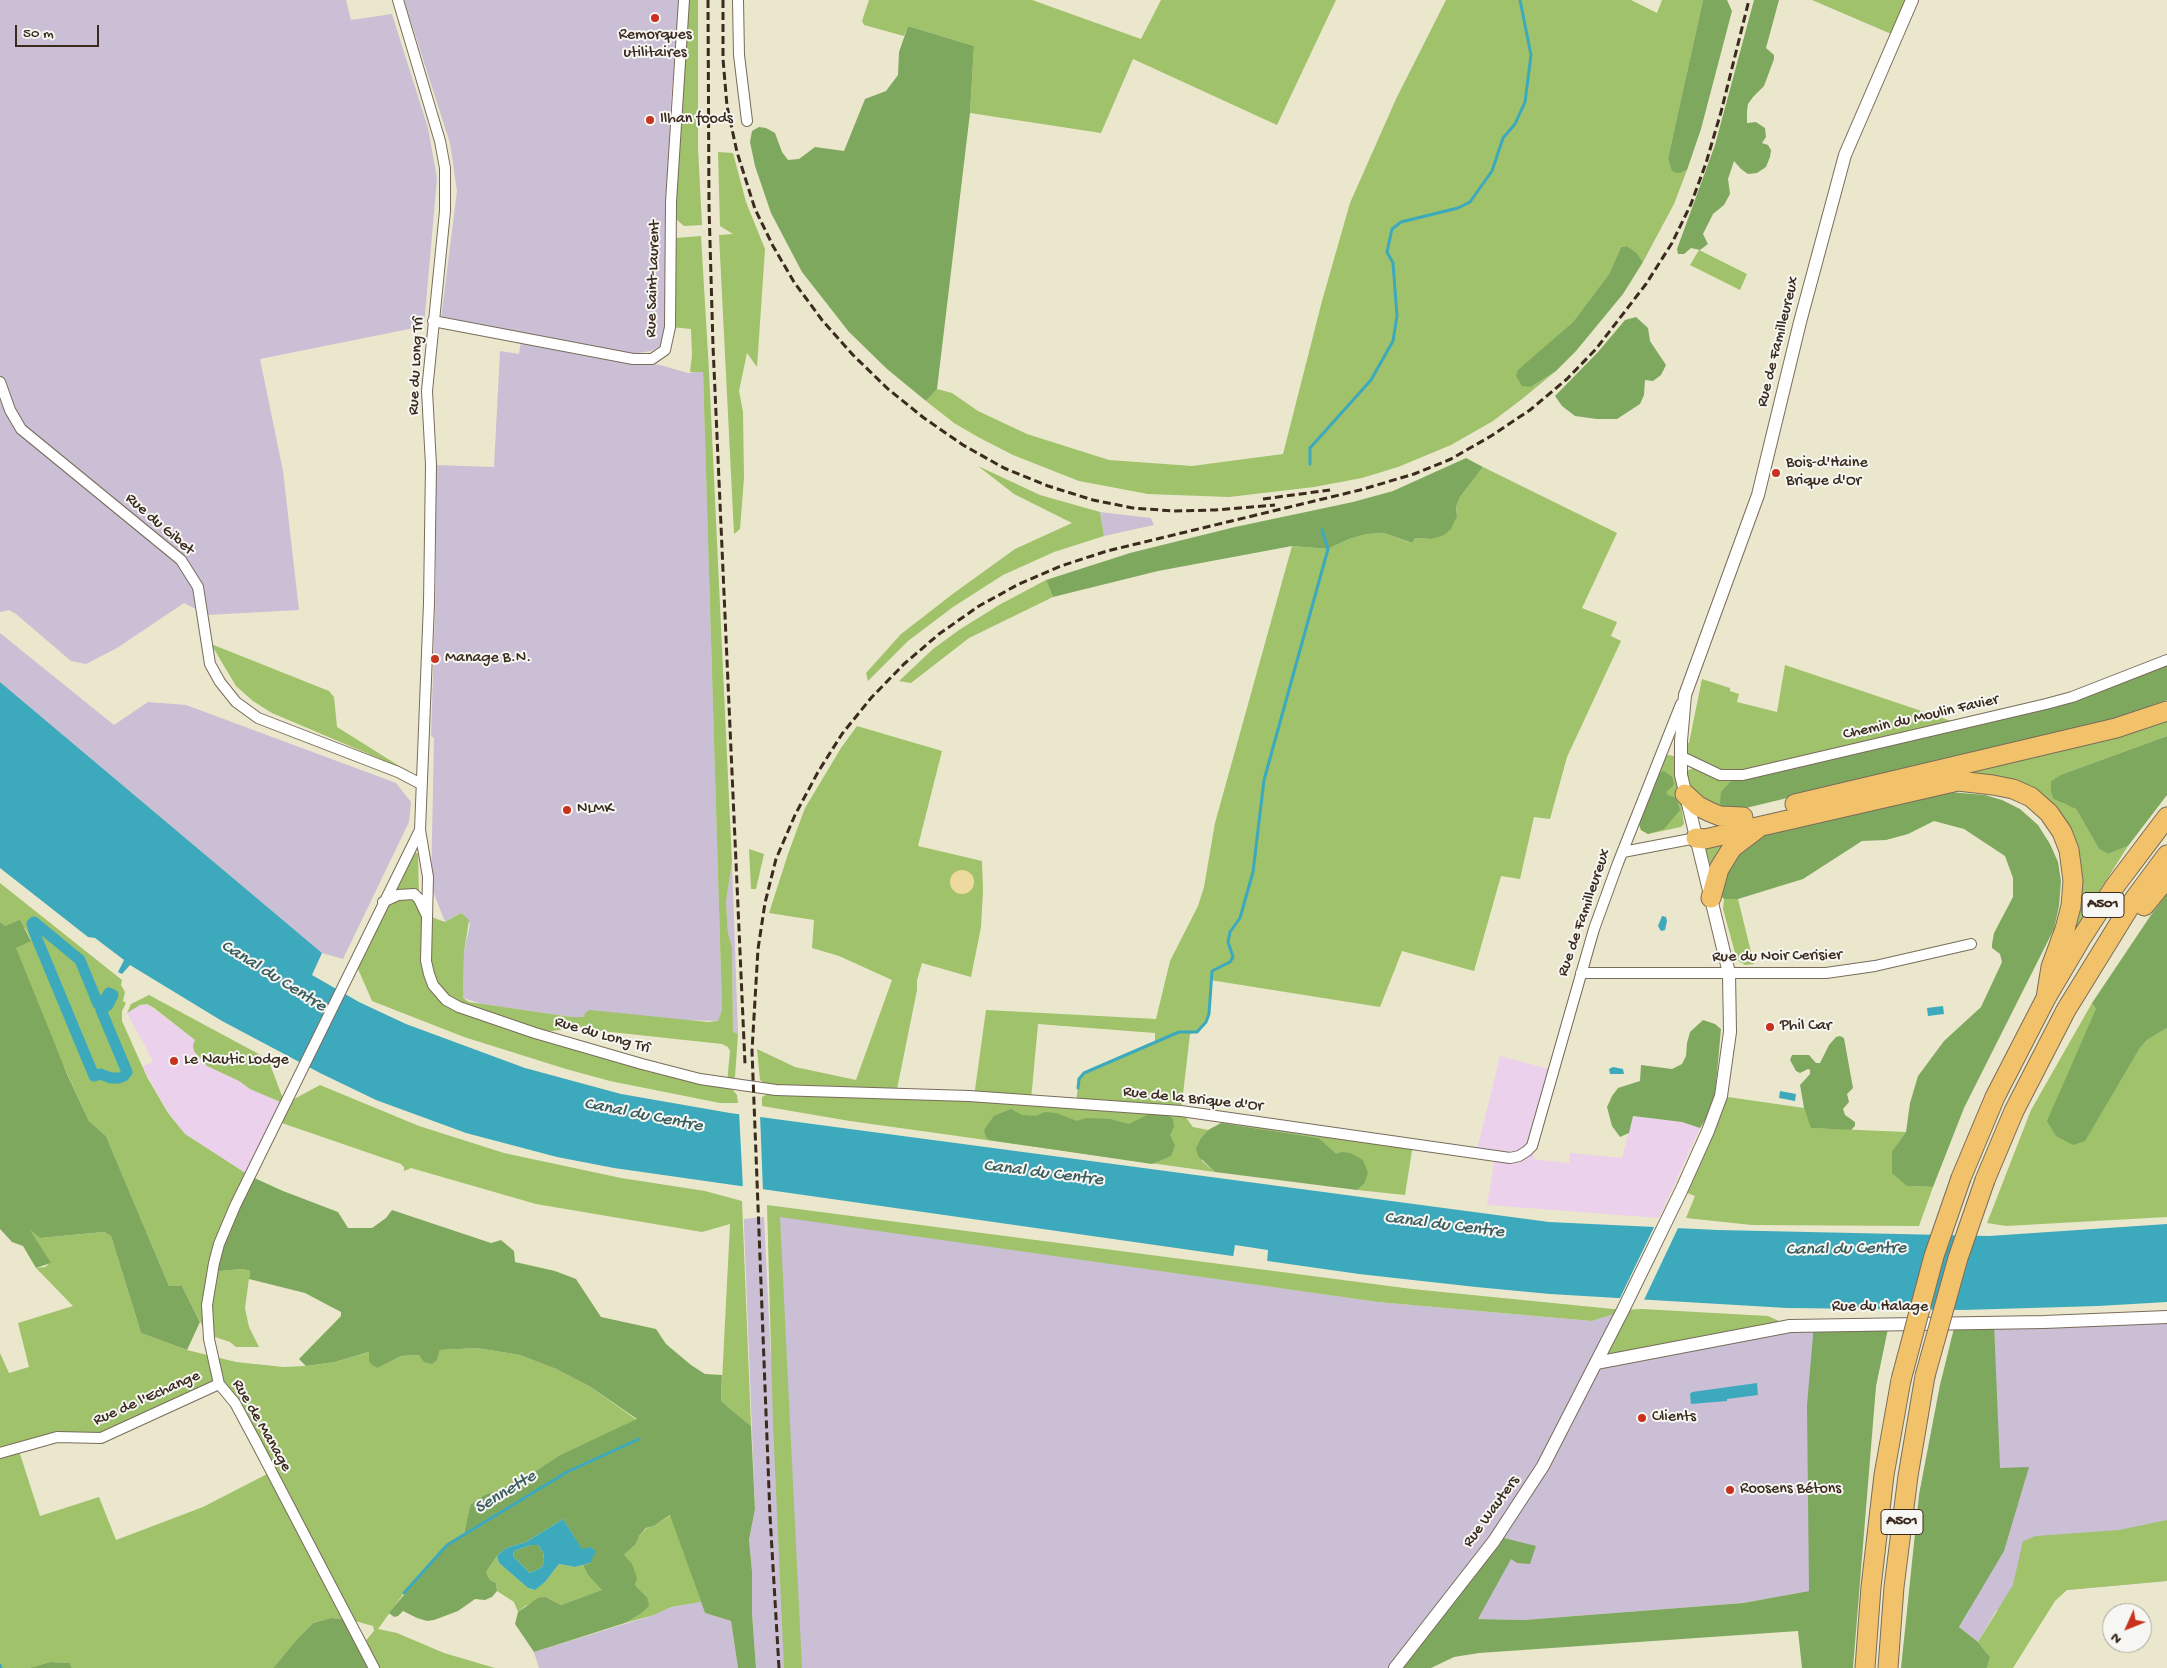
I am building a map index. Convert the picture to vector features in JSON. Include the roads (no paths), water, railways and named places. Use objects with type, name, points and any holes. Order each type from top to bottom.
[{"type":"highway","points":[[1694,834],[1743,817],[2116,728],[2167,711]]},
{"type":"highway","points":[[1694,834],[1705,839],[1764,824],[1958,782],[2003,787],[2031,797],[2050,813],[2062,832],[2069,850],[2072,881],[2071,906],[2051,967],[2046,998]]},
{"type":"highway","points":[[1685,794],[1698,806],[1720,816],[1743,817]]},
{"type":"highway","name":"A501","points":[[1865,1668],[1871,1587],[1884,1475],[1901,1380],[1934,1256],[1961,1178],[1995,1097],[2046,998],[2115,886],[2167,817]]},
{"type":"highway","points":[[1711,898],[1719,870],[1732,848],[1764,824]]},
{"type":"highway","name":"A501","points":[[1888,1668],[1894,1587],[1908,1476],[1925,1376],[1958,1258],[1985,1180],[2014,1111],[2045,1050],[2066,1010],[2117,926],[2167,855]]},
{"type":"highway","points":[[2117,926],[2145,904],[2167,878]]},
{"type":"street","name":"Rue du Long Trî","points":[[398,0],[440,142],[445,168],[445,211],[427,391],[430,538],[420,830],[428,877],[426,915],[426,961],[428,974],[433,985],[446,1000],[459,1007],[535,1033],[700,1079],[776,1090],[844,1093]]},
{"type":"street","name":"Rue Saint-Laurent","points":[[434,321],[633,359],[652,359],[666,350],[670,327],[671,202],[684,0]]},
{"type":"street","points":[[738,0],[739,56],[747,121]]},
{"type":"street","name":"Rue de Familleureux","points":[[1532,1146],[1594,929],[1685,695],[1760,490],[1800,322],[1845,155],[1912,0]]},
{"type":"street","name":"Rue du Gibet","points":[[0,382],[10,410],[21,429],[181,560],[198,588],[210,664],[220,682],[236,702],[258,718],[398,772],[422,784]]},
{"type":"street","name":"Chemin du Moulin Favier","points":[[1680,756],[1720,775],[1742,775],[2046,704],[2167,660]]},
{"type":"street","name":"Rue de Familleureux","points":[[1682,1191],[1721,1096],[1730,1032],[1729,973],[1685,794],[1680,756],[1685,695]]},
{"type":"street","points":[[383,902],[420,830]]},
{"type":"street","points":[[1623,852],[1694,834]]},
{"type":"street","points":[[383,902],[398,895],[414,894],[419,899],[426,915]]},
{"type":"street","name":"Rue de Manage","points":[[374,1668],[257,1444],[234,1403],[219,1384],[210,1339],[207,1305],[214,1263],[235,1206],[383,902]]},
{"type":"street","name":"Rue du Noir Cerisier","points":[[1581,973],[1826,973],[1848,971],[1972,944]]},
{"type":"street","name":"Rue de la Brique d'Or","points":[[844,1093],[969,1096],[1181,1111],[1510,1158],[1527,1151],[1532,1146]]},
{"type":"street","name":"Rue Wauters","points":[[1395,1668],[1494,1540],[1532,1486],[1682,1191]]},
{"type":"street","name":"Rue du Halage","points":[[1596,1363],[1790,1326],[2044,1322],[2167,1317]]},
{"type":"street","name":"Rue de l'Echange","points":[[0,1454],[57,1437],[102,1438],[219,1384]]},
{"type":"water","name":"Canal du Centre","points":[[0,682],[322,953],[312,975],[359,1002],[406,1024],[525,1068],[621,1094],[730,1113],[1549,1222],[1718,1230],[1989,1236],[2167,1224],[2167,1302],[1963,1310],[1787,1308],[1550,1294],[1476,1287],[1359,1274],[614,1168],[557,1157],[466,1133],[376,1100],[320,1073],[222,1021],[130,965],[122,974],[118,972],[124,960],[95,938],[88,937],[0,868]]},
{"type":"water","points":[[1662,916],[1666,917],[1667,921],[1665,930],[1661,931],[1658,926]]},
{"type":"water","points":[[1943,1006],[1944,1014],[1928,1016],[1927,1008]]},
{"type":"water","points":[[1613,1067],[1623,1069],[1624,1074],[1610,1074],[1609,1069]]},
{"type":"water","points":[[1780,1091],[1796,1094],[1795,1101],[1779,1098]]},
{"type":"water","points":[[1757,1383],[1758,1395],[1727,1399],[1727,1401],[1691,1404],[1690,1394],[1692,1392]]},
{"type":"water","points":[[563,1519],[582,1549],[590,1547],[596,1551],[590,1563],[575,1567],[559,1564],[545,1582],[535,1590],[528,1588],[499,1563],[497,1556],[506,1548],[526,1542]],"holes":[[[531,1545],[538,1545],[543,1552],[544,1560],[542,1567],[530,1573],[513,1556],[514,1551]]]},
{"type":"waterway","points":[[1310,464],[1310,448],[1371,380],[1393,341],[1397,316],[1393,263],[1387,252],[1392,229],[1401,222],[1458,208],[1470,202],[1492,171],[1503,138],[1515,124],[1525,102],[1531,55],[1520,0]]},
{"type":"waterway","points":[[1078,1088],[1079,1079],[1084,1073],[1179,1032],[1197,1032],[1206,1022],[1209,1014],[1212,971],[1230,962],[1233,957],[1228,942],[1230,932],[1240,918],[1253,872],[1264,780],[1328,549],[1322,530]]},
{"type":"waterway","points":[[34,922],[80,960],[98,1004],[102,1004],[109,993],[113,995],[108,1005],[101,1010],[127,1072],[124,1076],[119,1078],[111,1078],[100,1074],[94,1076],[35,934],[32,924],[34,922]]},
{"type":"waterway","name":"Sennette","points":[[404,1593],[447,1545],[567,1472],[639,1439]]},
{"type":"railway","points":[[708,0],[709,207],[713,346],[745,1064]]},
{"type":"railway","points":[[723,0],[723,59],[727,106],[737,152],[755,209],[773,246],[794,282],[822,320],[853,355],[888,389],[924,418],[963,445],[1004,468],[1048,486],[1093,500],[1133,508],[1174,511],[1275,505]]},
{"type":"railway","points":[[779,1668],[770,1516],[752,1051],[758,949],[765,903],[776,859],[795,815],[818,772],[842,734],[871,698],[904,664],[939,634],[979,606],[1019,584],[1061,566],[1107,551],[1360,490],[1414,474],[1451,459],[1491,436],[1530,410],[1567,379],[1596,349],[1646,284],[1672,243],[1691,204],[1706,163],[1749,0]]},
{"type":"railway","points":[[1263,499],[1330,490]]},
{"type":"place","name":"Remorques utilitaires","points":[[655,18]]},
{"type":"place","name":"Ilhan foods","points":[[650,120]]},
{"type":"place","name":"Bois-d'Haine Brique d'Or","points":[[1776,473]]},
{"type":"place","name":"Manage B.N.","points":[[435,659]]},
{"type":"place","name":"NLMK","points":[[567,810]]},
{"type":"place","name":"Phil Car","points":[[1770,1027]]},
{"type":"place","name":"Le Nautic Lodge","points":[[174,1061]]},
{"type":"place","name":"Clients","points":[[1642,1418]]},
{"type":"place","name":"Roosens Bétons","points":[[1730,1490]]}]
